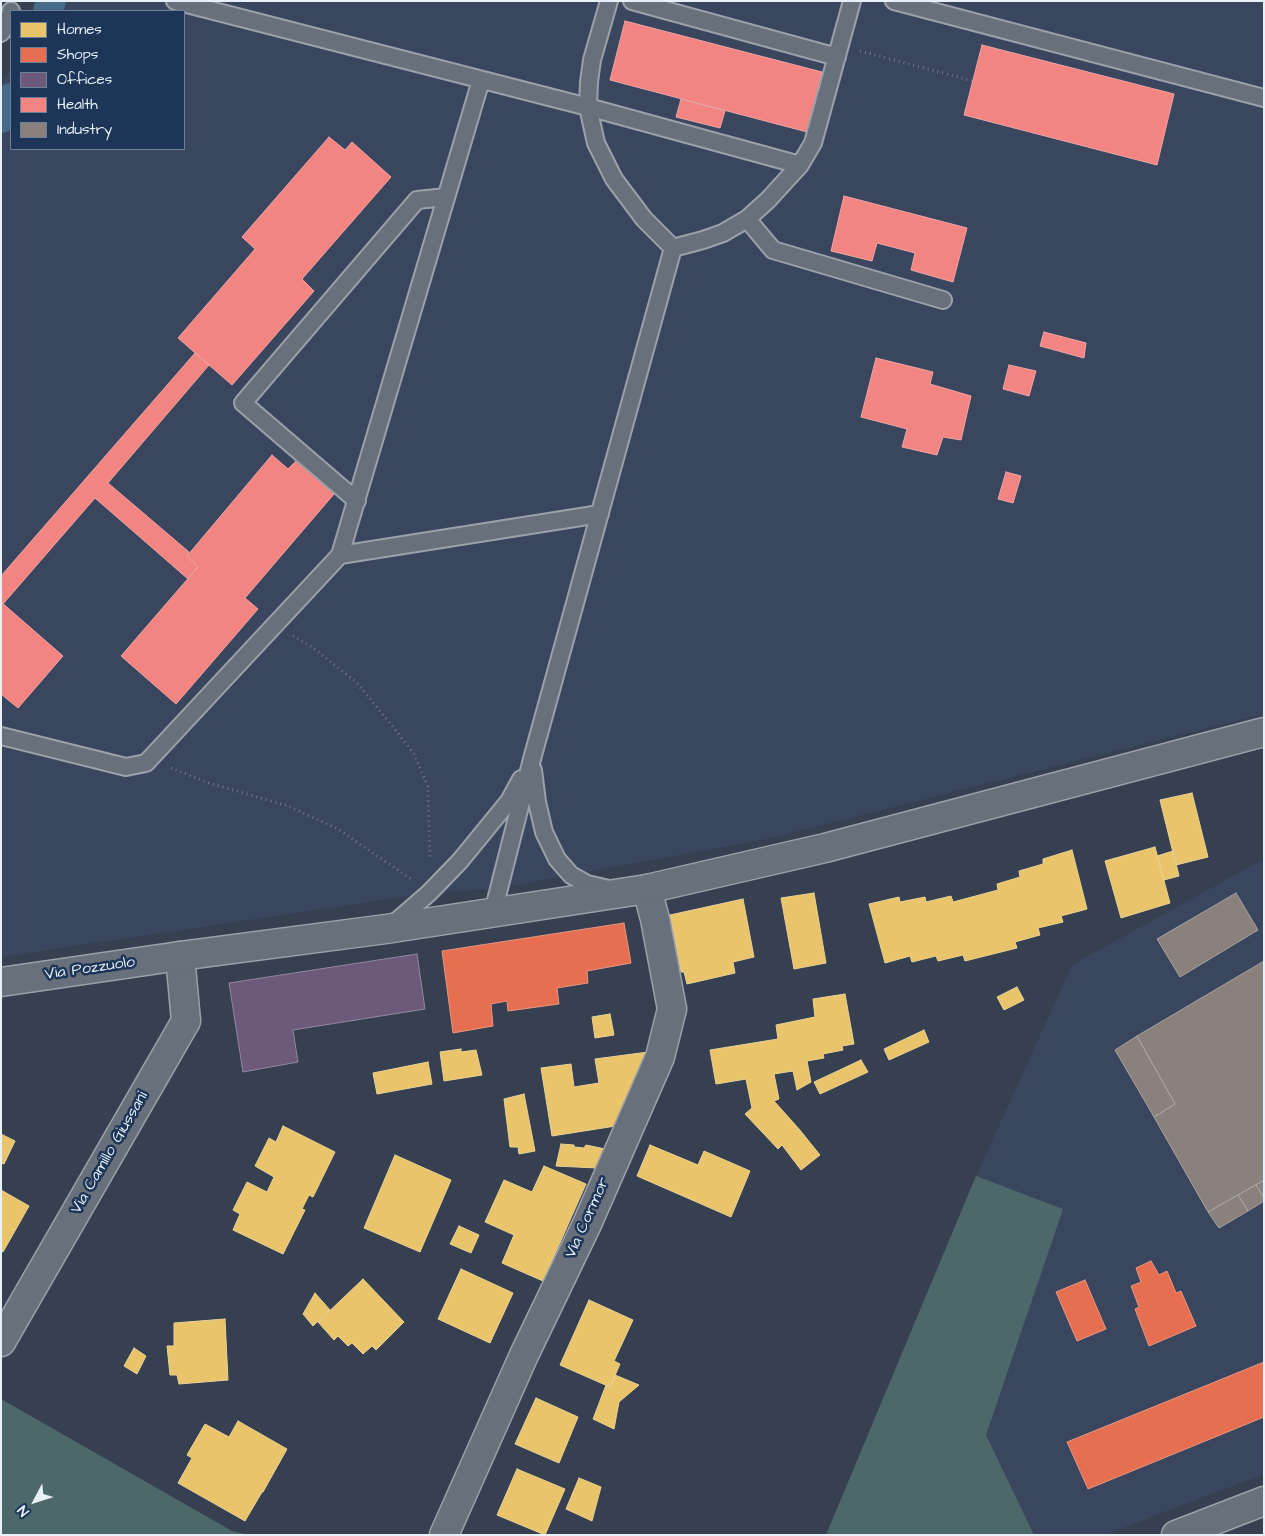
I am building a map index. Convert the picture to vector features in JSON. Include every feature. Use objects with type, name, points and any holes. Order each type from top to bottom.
[{"type":"main road","name":"Via Pozzuolo","points":[[1,982],[180,956],[386,930],[647,889],[824,848],[1264,732]]},
{"type":"main road","name":"Via Cormor","points":[[444,1535],[524,1355],[587,1224],[660,1057],[672,1009],[655,919],[647,889]]},
{"type":"main road","name":"Via Camillo Giussani","points":[[1,1342],[186,1021],[180,956]]},
{"type":"main road","points":[[1176,1535],[1264,1501]]},
{"type":"lane","points":[[175,1],[588,107],[800,165]]},
{"type":"lane","points":[[610,1],[592,60],[589,82],[588,107],[596,143],[614,179],[644,219],[673,248]]},
{"type":"lane","points":[[632,1],[838,52]]},
{"type":"lane","points":[[673,248],[723,233],[747,219],[768,200],[800,165],[813,142],[852,1]]},
{"type":"lane","points":[[894,1],[1264,98]]},
{"type":"lane","points":[[1,32],[8,22],[10,15]]},
{"type":"lane","points":[[1,736],[126,767],[146,763],[340,555],[481,80]]},
{"type":"lane","points":[[357,501],[243,403],[417,200],[446,197]]},
{"type":"lane","points":[[747,219],[773,250],[943,300]]},
{"type":"lane","points":[[493,912],[532,759],[673,248]]},
{"type":"lane","points":[[340,555],[600,514]]},
{"type":"lane","points":[[532,759],[537,802],[544,832],[557,859],[571,875],[587,884],[608,889],[647,889]]},
{"type":"lane","points":[[386,930],[429,893],[488,829],[509,801],[532,759]]},
{"type":"path","points":[[838,52],[973,82]]},
{"type":"path","points":[[275,625],[312,647],[356,682],[414,754],[428,787],[430,836],[429,893]]},
{"type":"path","points":[[146,763],[172,769],[209,783],[288,806],[338,829],[379,856],[429,893]]},
{"type":"shaded area","points":[[42,1],[1264,1],[1264,714],[762,840],[499,888],[429,893],[1,957],[1,85],[10,70],[10,150],[185,150],[185,10],[40,10]]},
{"type":"shaded area","points":[[1264,859],[1264,1474],[1104,1535],[826,1535],[976,1176],[1072,965]]},
{"type":"green space","points":[[976,1176],[1063,1209],[986,1435],[1034,1535],[826,1535]]},
{"type":"green space","points":[[1,1399],[232,1531],[248,1535],[1,1535]]},
{"type":"building: Homes","points":[[1192,793],[1208,857],[1176,865],[1160,800]]},
{"type":"building: Homes","points":[[1155,847],[1170,903],[1121,918],[1105,861]]},
{"type":"building: Homes","points":[[1072,850],[1087,909],[1061,916],[1063,922],[1038,928],[1040,935],[1015,942],[1017,948],[965,961],[963,955],[938,961],[936,956],[912,962],[910,956],[885,963],[869,904],[899,897],[900,902],[925,897],[926,902],[951,896],[953,902],[998,890],[997,884],[1020,877],[1019,871],[1043,864],[1043,859]]},
{"type":"building: Homes","points":[[1173,851],[1179,876],[1164,880],[1157,856]]},
{"type":"building: Homes","points":[[814,893],[826,963],[794,969],[781,898]]},
{"type":"building: Homes","points":[[743,899],[754,957],[733,962],[735,973],[687,984],[684,972],[681,972],[670,915]]},
{"type":"building: Homes","points":[[1017,987],[1024,1000],[1004,1010],[997,997]]},
{"type":"building: Homes","points":[[845,994],[854,1044],[842,1046],[843,1050],[823,1054],[824,1058],[807,1061],[811,1082],[797,1090],[793,1071],[774,1074],[779,1099],[774,1101],[820,1155],[801,1170],[782,1145],[778,1149],[745,1114],[752,1108],[746,1079],[716,1084],[710,1050],[778,1039],[776,1025],[815,1017],[813,999]]},
{"type":"building: Homes","points":[[610,1014],[614,1035],[595,1038],[592,1017]]},
{"type":"building: Homes","points":[[924,1030],[929,1042],[889,1060],[884,1049]]},
{"type":"building: Homes","points":[[461,1049],[461,1052],[476,1050],[482,1075],[444,1081],[440,1052]]},
{"type":"building: Homes","points":[[656,1051],[622,1125],[552,1136],[541,1068],[571,1064],[574,1087],[599,1083],[595,1059]]},
{"type":"building: Homes","points":[[861,1060],[868,1072],[820,1094],[814,1082]]},
{"type":"building: Homes","points":[[428,1062],[432,1084],[377,1094],[373,1073]]},
{"type":"building: Homes","points":[[524,1094],[535,1151],[519,1154],[518,1147],[510,1147],[504,1099]]},
{"type":"building: Homes","points":[[283,1126],[335,1152],[313,1197],[309,1195],[302,1209],[305,1210],[283,1254],[233,1230],[240,1214],[233,1210],[247,1182],[267,1192],[274,1177],[255,1166],[269,1138],[276,1142]]},
{"type":"building: Homes","points":[[1,1134],[15,1141],[4,1164],[1,1163]]},
{"type":"building: Homes","points":[[561,1144],[584,1148],[586,1145],[605,1149],[597,1168],[556,1166]]},
{"type":"building: Homes","points":[[650,1145],[698,1165],[704,1151],[750,1171],[731,1217],[637,1176]]},
{"type":"building: Homes","points":[[395,1155],[451,1180],[420,1252],[364,1228]]},
{"type":"building: Homes","points":[[544,1166],[586,1184],[543,1281],[502,1263],[514,1235],[485,1222],[504,1180],[532,1192]]},
{"type":"building: Homes","points":[[1,1190],[29,1206],[3,1252],[1,1251]]},
{"type":"building: Homes","points":[[459,1226],[479,1235],[471,1253],[450,1244]]},
{"type":"building: Homes","points":[[461,1269],[513,1293],[490,1343],[438,1319]]},
{"type":"building: Homes","points":[[363,1279],[404,1322],[376,1350],[372,1346],[363,1354],[352,1343],[348,1346],[338,1336],[334,1340],[318,1322]]},
{"type":"building: Homes","points":[[315,1293],[330,1310],[313,1326],[303,1314]]},
{"type":"building: Homes","points":[[589,1300],[633,1320],[614,1361],[620,1364],[610,1387],[560,1365]]},
{"type":"building: Homes","points":[[225,1319],[228,1380],[179,1384],[177,1375],[170,1375],[167,1346],[174,1346],[174,1323]]},
{"type":"building: Homes","points":[[134,1348],[146,1356],[137,1374],[124,1366]]},
{"type":"building: Homes","points":[[615,1375],[639,1385],[619,1402],[614,1429],[593,1419],[606,1385],[610,1387]]},
{"type":"building: Homes","points":[[536,1398],[578,1417],[559,1463],[515,1444]]},
{"type":"building: Homes","points":[[238,1421],[287,1449],[245,1521],[178,1483],[192,1458],[187,1455],[205,1424],[229,1437]]},
{"type":"building: Homes","points":[[517,1469],[565,1489],[545,1535],[497,1515]]},
{"type":"building: Homes","points":[[579,1478],[601,1487],[592,1521],[566,1509]]},
{"type":"building: Shops","points":[[624,923],[631,963],[587,971],[588,983],[557,988],[559,1004],[508,1011],[507,1001],[491,1004],[493,1026],[453,1033],[442,951]]},
{"type":"building: Shops","points":[[1151,1261],[1159,1275],[1167,1271],[1176,1293],[1181,1291],[1196,1326],[1149,1346],[1135,1309],[1139,1307],[1131,1286],[1141,1282],[1136,1268]]},
{"type":"building: Shops","points":[[1085,1280],[1106,1329],[1077,1341],[1056,1292]]},
{"type":"building: Shops","points":[[1264,1362],[1264,1417],[1088,1489],[1067,1442]]},
{"type":"building: Offices","points":[[417,954],[425,1009],[293,1030],[298,1062],[243,1072],[229,983]]},
{"type":"building: Health","points":[[625,21],[822,72],[807,132],[610,80]]},
{"type":"building: Health","points":[[982,45],[1174,94],[1157,165],[964,115]]},
{"type":"building: Health","points":[[681,99],[725,111],[720,128],[676,117]]},
{"type":"building: Health","points":[[329,137],[345,150],[352,142],[391,177],[302,279],[314,291],[232,385],[178,338],[255,249],[242,237]]},
{"type":"building: Health","points":[[844,196],[967,228],[953,282],[911,270],[915,253],[877,243],[872,261],[831,251]]},
{"type":"building: Health","points":[[1044,332],[1086,343],[1084,358],[1040,346]]},
{"type":"building: Health","points":[[195,353],[209,365],[108,483],[189,552],[187,556],[198,567],[188,579],[95,498],[3,604],[1,602],[1,576]]},
{"type":"building: Health","points":[[876,358],[933,372],[930,384],[971,396],[961,440],[943,437],[937,455],[902,447],[907,429],[861,417]]},
{"type":"building: Health","points":[[1009,365],[1036,371],[1029,396],[1003,389]]},
{"type":"building: Health","points":[[272,455],[288,469],[296,461],[334,494],[245,598],[258,609],[176,704],[121,656],[198,567],[187,556]]},
{"type":"building: Health","points":[[1006,472],[1021,476],[1013,503],[998,499]]},
{"type":"building: Health","points":[[1,602],[63,656],[18,708],[1,694]]},
{"type":"building: Industry","points":[[1236,893],[1258,930],[1180,977],[1157,939]]},
{"type":"building: Industry","points":[[1264,961],[1264,1180],[1208,1212],[1154,1117],[1175,1104],[1137,1036]]},
{"type":"building: Industry","points":[[1137,1036],[1175,1104],[1154,1117],[1115,1050]]},
{"type":"building: Industry","points":[[1264,1180],[1264,1198],[1256,1185]]},
{"type":"building: Industry","points":[[1256,1185],[1264,1201],[1248,1211],[1238,1195]]},
{"type":"building: Industry","points":[[1238,1195],[1248,1211],[1219,1228],[1208,1212]]},
{"type":"waterway","points":[[48,10],[51,1]]},
{"type":"waterway","points":[[1,118],[10,100]]}]
